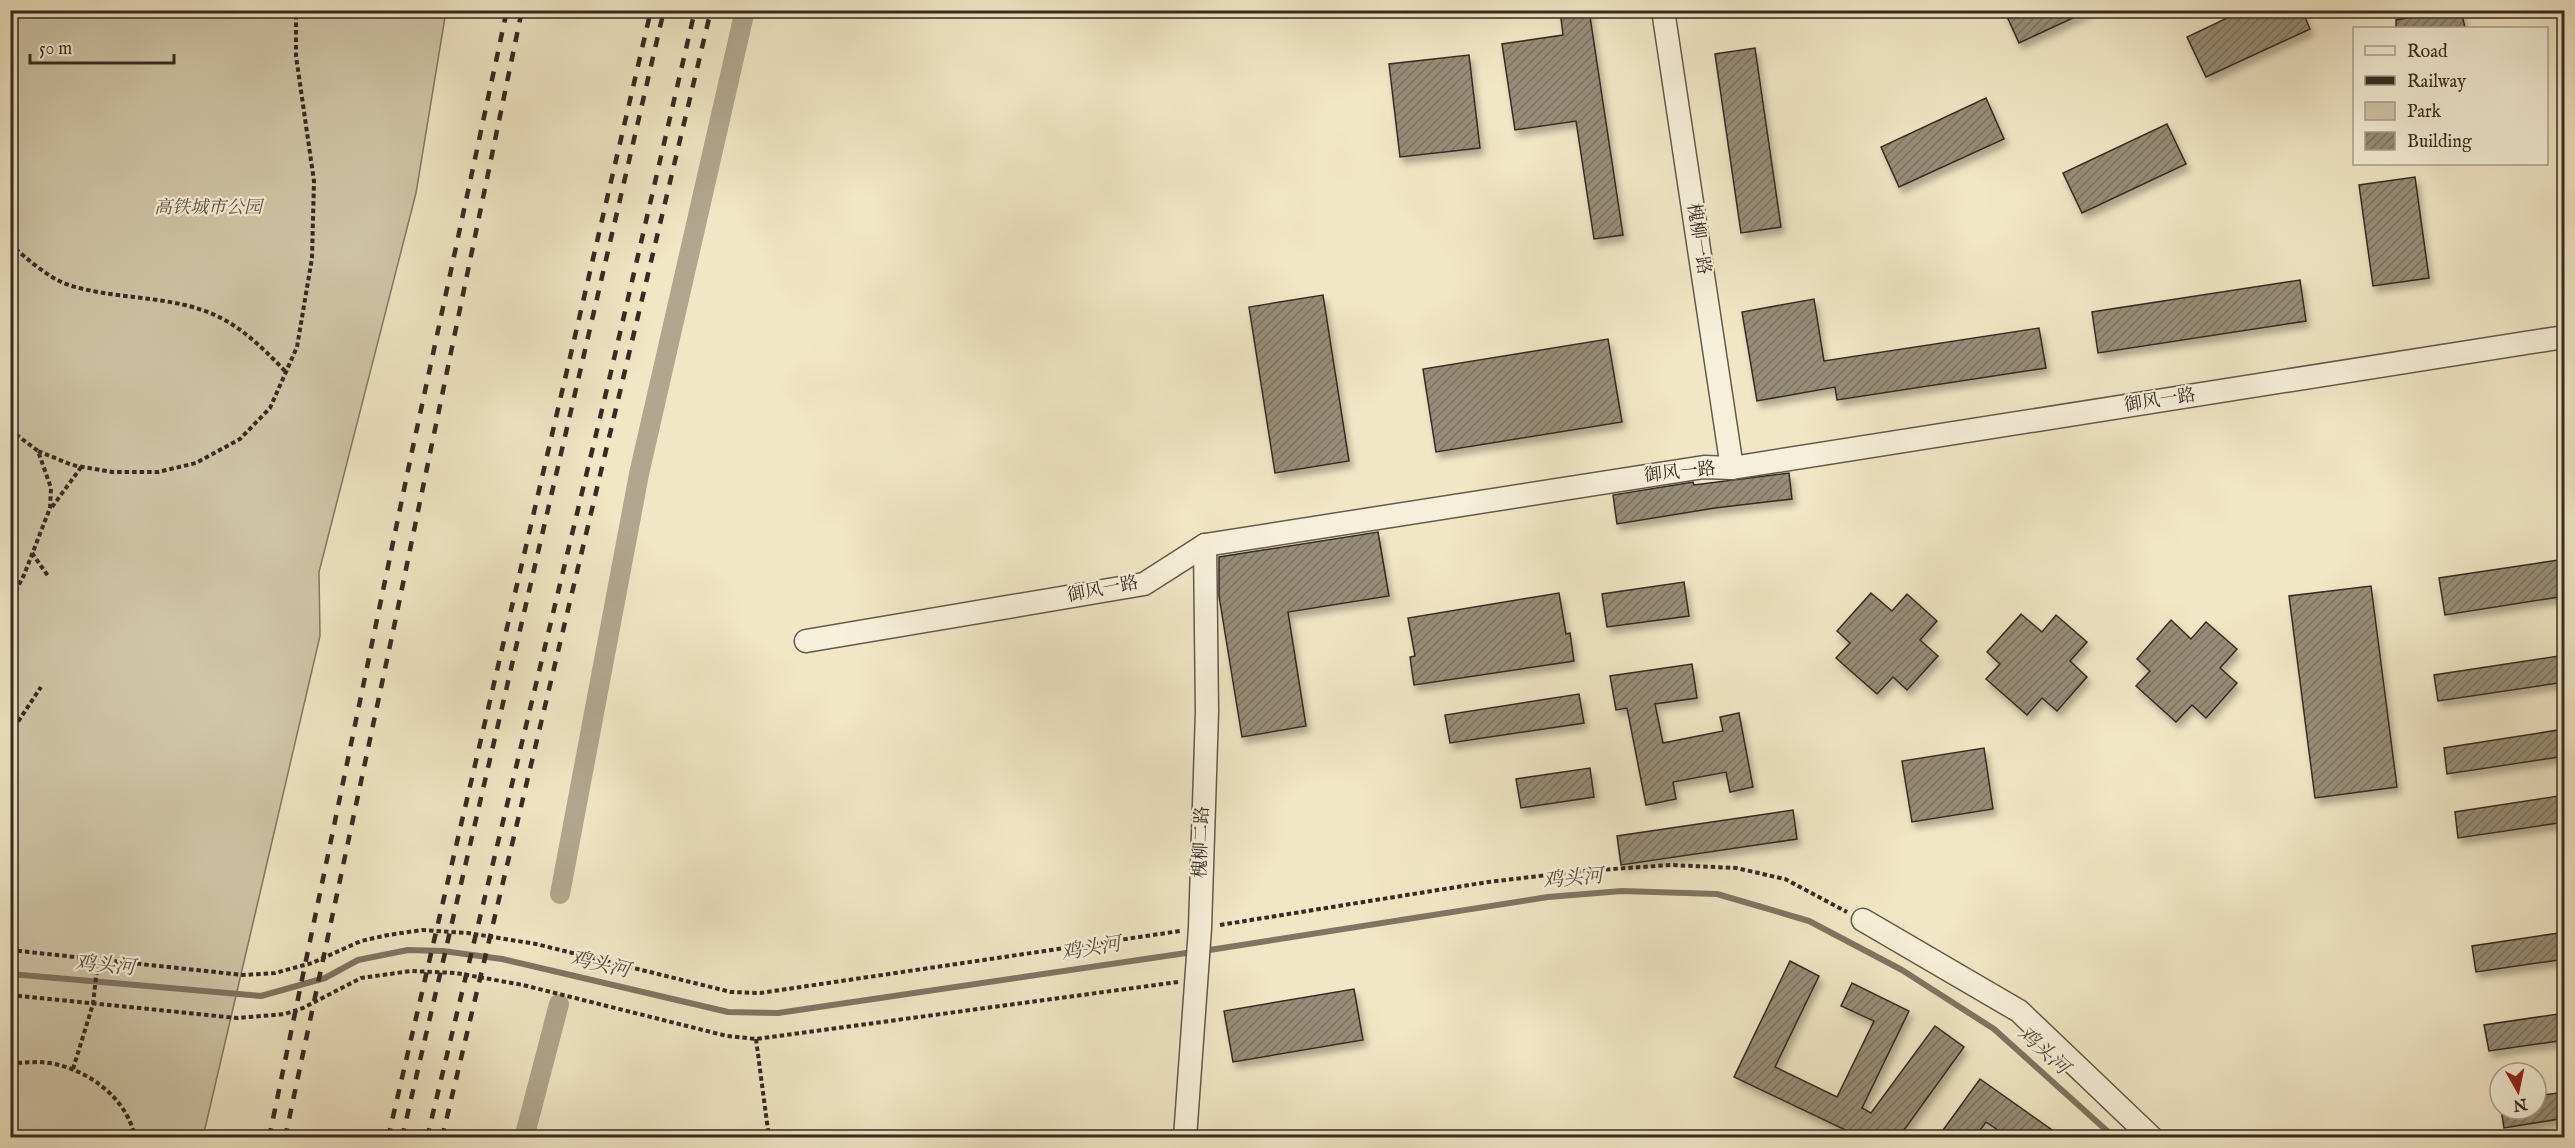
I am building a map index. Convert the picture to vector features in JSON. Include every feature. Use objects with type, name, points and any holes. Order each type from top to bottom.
[{"type":"street","name":"槐柳一路","points":[[1663,10],[1732,468]]},
{"type":"street","name":"御风一路","points":[[806,641],[1144,584],[1205,545],[1704,467],[1732,468],[2565,337]]},
{"type":"street","name":"槐柳二路","points":[[1185,1137],[1200,928],[1207,712],[1205,545]]},
{"type":"street","points":[[1863,920],[2019,1011],[2152,1137]]},
{"type":"path","points":[[10,430],[38,451],[82,466],[112,472],[158,472],[196,463],[240,439],[270,408],[297,347],[312,247],[314,181],[296,56],[296,10]]},
{"type":"path","points":[[10,244],[28,260],[65,283],[109,294],[202,309],[231,324],[257,342],[286,372]]},
{"type":"path","points":[[38,451],[51,488],[50,508]]},
{"type":"path","points":[[10,602],[50,508],[82,466]]},
{"type":"path","points":[[32,553],[48,576]]},
{"type":"path","points":[[10,734],[41,687]]},
{"type":"path","points":[[10,950],[243,975],[275,973],[312,963],[361,941],[388,934],[422,930],[468,933],[536,944],[744,994],[1200,928],[1488,882],[1583,871],[1671,865],[1736,868],[1785,879],[1863,920]]},
{"type":"path","points":[[73,1069],[93,1004],[98,959]]},
{"type":"path","points":[[10,995],[237,1018],[285,1014],[303,1008],[361,978],[385,973],[456,973],[523,985],[727,1036],[756,1039],[1197,980]]},
{"type":"path","points":[[756,1039],[769,1137]]},
{"type":"path","points":[[10,1063],[40,1062],[73,1069],[101,1085],[122,1104],[135,1137]]},
{"type":"green space","name":"高铁城市公园","points":[[10,11],[446,11],[416,193],[319,572],[320,636],[203,1137],[11,1137]]},
{"type":"building","points":[[1560,10],[1589,10],[1623,235],[1594,239],[1576,121],[1515,130],[1502,44],[1563,35]]},
{"type":"building","points":[[2004,10],[2090,10],[2019,43]]},
{"type":"building","points":[[2244,10],[2302,10],[2310,29],[2206,77],[2187,37]]},
{"type":"building","points":[[2461,10],[2465,27],[2396,27],[2396,20]]},
{"type":"building","points":[[1755,48],[1781,227],[1741,233],[1715,54]]},
{"type":"building","points":[[1469,55],[1480,148],[1400,157],[1389,64]]},
{"type":"building","points":[[1986,98],[2004,139],[1899,187],[1881,147]]},
{"type":"building","points":[[2167,124],[2186,164],[2082,213],[2063,173]]},
{"type":"building","points":[[2415,177],[2429,278],[2373,286],[2359,185]]},
{"type":"building","points":[[2300,280],[2306,321],[2098,353],[2092,312]]},
{"type":"building","points":[[1323,295],[1349,461],[1275,473],[1249,307]]},
{"type":"building","points":[[1814,299],[1824,361],[2039,328],[2046,368],[1837,400],[1835,387],[1757,401],[1742,312]]},
{"type":"building","points":[[1608,339],[1622,422],[1436,452],[1423,369]]},
{"type":"building","points":[[1789,473],[1792,499],[1715,508],[1617,524],[1613,495],[1693,482],[1694,485]]},
{"type":"building","points":[[1378,532],[1389,596],[1288,612],[1306,726],[1242,737],[1219,596],[1219,557]]},
{"type":"building","points":[[2565,559],[2565,596],[2445,615],[2439,578]]},
{"type":"building","points":[[1684,582],[1689,616],[1607,627],[1602,594]]},
{"type":"building","points":[[2371,586],[2397,787],[2315,798],[2289,596]]},
{"type":"building","points":[[1559,593],[1566,634],[1570,633],[1574,661],[1414,685],[1410,657],[1415,656],[1408,618]]},
{"type":"building","points":[[1871,593],[1892,611],[1907,594],[1937,621],[1920,640],[1938,656],[1907,690],[1893,677],[1877,694],[1836,658],[1850,643],[1837,631]]},
{"type":"building","points":[[2021,614],[2042,632],[2056,615],[2087,642],[2070,661],[2087,677],[2057,711],[2042,698],[2027,715],[1986,679],[2000,664],[1987,652]]},
{"type":"building","points":[[2171,620],[2191,639],[2206,622],[2237,649],[2220,668],[2237,683],[2206,718],[2192,705],[2176,722],[2136,686],[2150,671],[2137,659]]},
{"type":"building","points":[[2565,655],[2565,682],[2438,701],[2434,675]]},
{"type":"building","points":[[1692,664],[1697,698],[1655,704],[1663,743],[1723,731],[1720,717],[1739,713],[1753,787],[1730,792],[1726,772],[1673,782],[1676,799],[1646,805],[1627,708],[1616,710],[1610,676]]},
{"type":"building","points":[[1579,694],[1584,723],[1450,743],[1445,715]]},
{"type":"building","points":[[2565,729],[2565,756],[2447,774],[2444,748]]},
{"type":"building","points":[[1984,748],[1993,809],[1912,822],[1902,761]]},
{"type":"building","points":[[1590,768],[1594,797],[1521,808],[1516,779]]},
{"type":"building","points":[[2565,795],[2565,822],[2458,838],[2455,812]]},
{"type":"building","points":[[1793,810],[1797,839],[1621,865],[1617,836]]},
{"type":"building","points":[[2565,932],[2565,959],[2476,972],[2472,946]]},
{"type":"building","points":[[1790,961],[1819,976],[1775,1067],[1837,1097],[1874,1021],[1841,1006],[1852,983],[1909,1011],[1862,1108],[1871,1113],[1935,1026],[1964,1047],[1899,1137],[1860,1137],[1734,1077]]},
{"type":"building","points":[[1354,989],[1363,1040],[1233,1062],[1224,1011]]},
{"type":"building","points":[[2565,1013],[2565,1040],[2489,1051],[2484,1025]]},
{"type":"building","points":[[1980,1079],[2062,1137],[2008,1137],[1986,1122],[1975,1137],[1938,1137]]},
{"type":"building","points":[[2565,1092],[2565,1118],[2548,1121],[2548,1094]]},
{"type":"building","points":[[2503,1121],[2547,1121],[2504,1128]]},
{"type":"waterway","points":[[560,894],[639,474],[745,10]]},
{"type":"waterway","name":"鸡头河","points":[[1203,951],[1548,897],[1622,891],[1717,894],[1809,921],[1902,970],[1994,1029],[2115,1138]]},
{"type":"waterway","name":"鸡头河","points":[[10,974],[261,996],[325,978],[358,960],[408,950],[443,951],[502,959],[728,1012],[778,1013],[1193,952]]},
{"type":"waterway","points":[[524,1138],[559,1004]]},
{"type":"railway","points":[[269,1138],[411,456],[507,10]]},
{"type":"railway","points":[[285,1138],[522,10]]},
{"type":"railway","points":[[388,1138],[651,10]]},
{"type":"railway","points":[[402,1138],[664,10]]},
{"type":"railway","points":[[427,1138],[610,376],[695,10]]},
{"type":"railway","points":[[442,1138],[711,10]]}]
